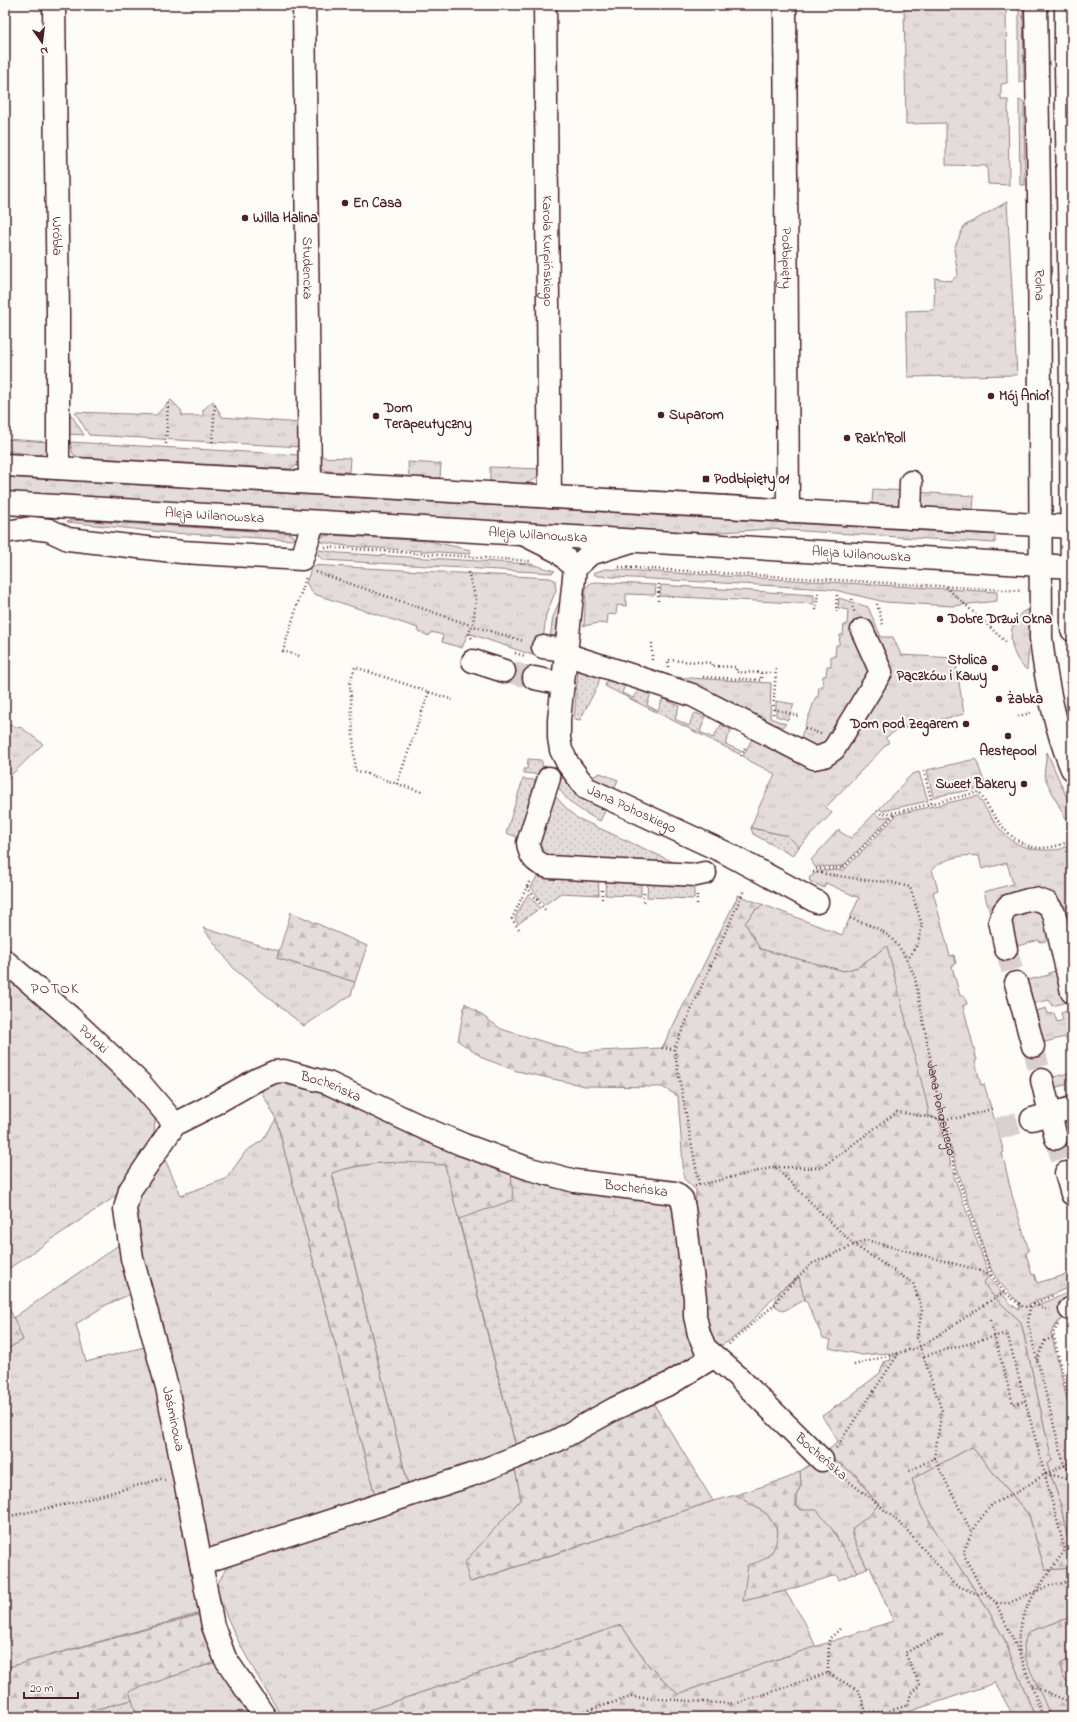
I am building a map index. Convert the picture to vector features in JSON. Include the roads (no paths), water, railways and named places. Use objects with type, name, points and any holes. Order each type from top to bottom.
[{"type":"street","name":"Wróbla","points":[[54,5],[58,314],[58,468]]},
{"type":"street","name":"Studencka","points":[[304,5],[310,482]]},
{"type":"street","name":"Karola Kurpińskiego","points":[[545,5],[550,497]]},
{"type":"street","name":"Podbipięty","points":[[785,5],[789,366],[788,511]]},
{"type":"street","name":"Rolna","points":[[1036,5],[1039,194],[1041,638],[1046,680],[1056,724],[1072,769]]},
{"type":"street","points":[[1066,5],[1071,386],[1072,630]]},
{"type":"street","points":[[5,465],[1072,527]]},
{"type":"street","points":[[910,518],[911,482]]},
{"type":"street","name":"Aleja Wilanowska","points":[[5,503],[1072,567]]},
{"type":"street","points":[[49,506],[68,539]]},
{"type":"street","points":[[5,532],[31,528],[49,530],[68,539],[182,552],[302,559],[312,522]]},
{"type":"street","points":[[525,535],[559,552],[575,568],[590,554],[633,541]]},
{"type":"street","name":"Jana Pohoskiego","points":[[575,568],[559,720],[561,750],[568,764],[586,788],[726,854],[817,902]]},
{"type":"street","points":[[543,647],[565,652],[692,695],[814,758],[824,756],[834,749],[881,672],[862,630]]},
{"type":"street","points":[[473,661],[504,671]]},
{"type":"street","points":[[534,678],[563,684]]},
{"type":"street","points":[[549,778],[528,843],[530,853],[538,864],[548,867],[693,875],[705,873]]},
{"type":"street","points":[[1006,949],[1000,921],[1008,906],[1028,900],[1042,900],[1048,903],[1054,913],[1072,992]]},
{"type":"street","name":"Potoki","points":[[5,961],[70,1017],[140,1083],[175,1124]]},
{"type":"street","points":[[1016,983],[1033,1046]]},
{"type":"street","name":"Bocheńska","points":[[175,1124],[258,1079],[274,1072],[284,1071],[328,1084],[452,1140],[530,1169],[575,1181],[675,1193],[682,1200],[687,1224],[695,1298],[695,1316],[699,1334],[705,1348],[736,1375],[822,1460]]},
{"type":"street","points":[[1042,1080],[1041,1117],[1056,1138]]},
{"type":"street","points":[[1041,1117],[1072,1108]]},
{"type":"street","name":"Jaśminowa","points":[[175,1124],[130,1190],[125,1209],[132,1258],[167,1387],[190,1497],[201,1563],[214,1626],[225,1658],[265,1717]]},
{"type":"street","points":[[1066,1173],[1072,1194]]},
{"type":"street","points":[[201,1563],[471,1475],[556,1441],[616,1408],[670,1383],[714,1357]]},
{"type":"tunnel","points":[[504,671],[534,678]]},
{"type":"tunnel","points":[[1006,949],[1016,983]]},
{"type":"tunnel","points":[[1033,1046],[1042,1080]]},
{"type":"tunnel","points":[[997,1129],[1032,1119]]},
{"type":"tunnel","points":[[1056,1138],[1066,1173]]},
{"type":"place","name":"En Casa","points":[[345,203]]},
{"type":"place","name":"Willa Halina","points":[[245,218]]},
{"type":"place","name":"Mój Anioł","points":[[991,396]]},
{"type":"place","name":"Suparom","points":[[661,415]]},
{"type":"place","name":"Dom Terapeutyczny","points":[[376,416]]},
{"type":"place","name":"Rak'n'Roll","points":[[847,438]]},
{"type":"place","name":"Podbipięty 01","points":[[706,479]]},
{"type":"place","name":"Dobre Drzwi Okna","points":[[940,619]]},
{"type":"place","name":"Stolica Pączków i Kawy","points":[[995,668]]},
{"type":"place","name":"Żabka","points":[[999,699]]},
{"type":"place","name":"Dom pod Zegarem","points":[[966,724]]},
{"type":"place","name":"Aestepool","points":[[1008,736]]},
{"type":"place","name":"Sweet Bakery","points":[[1024,784]]},
{"type":"district","name":"POTOK","points":[[55,989]]}]
